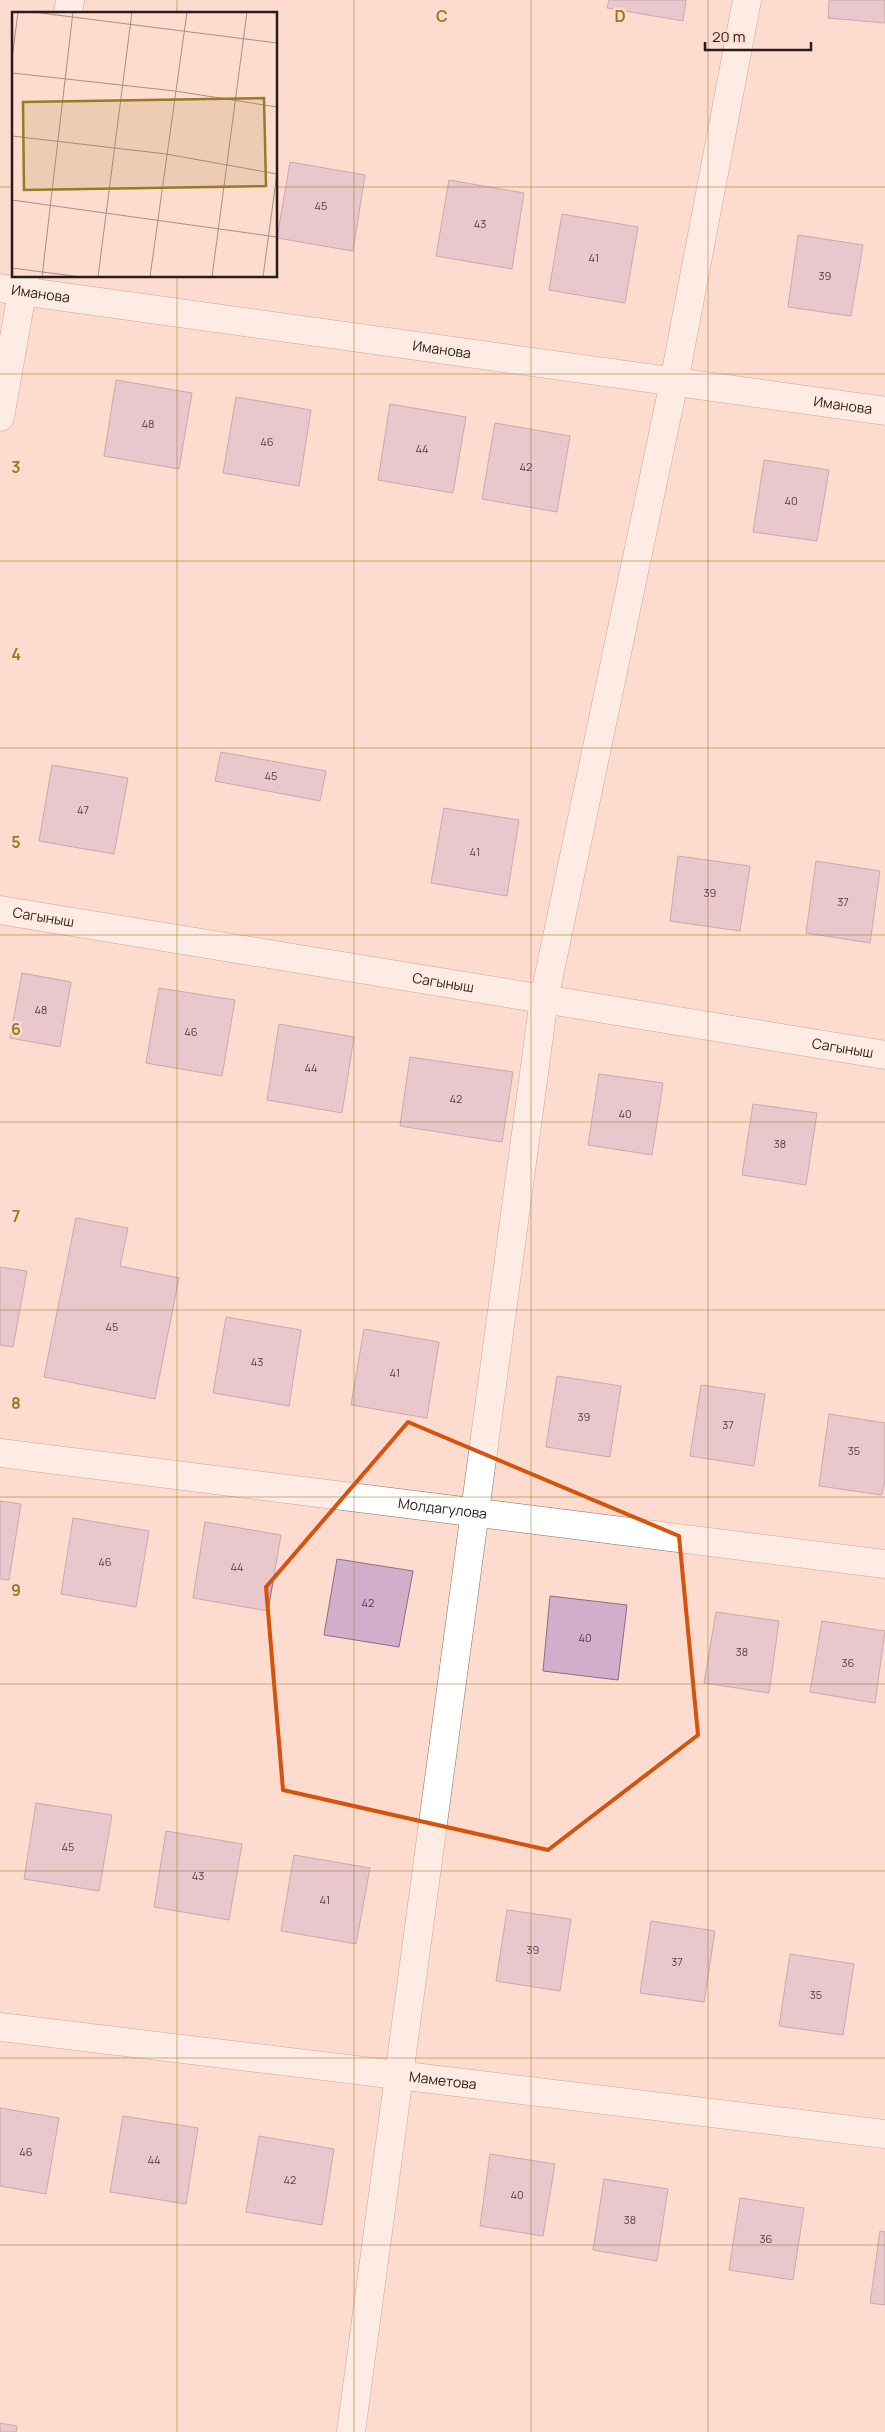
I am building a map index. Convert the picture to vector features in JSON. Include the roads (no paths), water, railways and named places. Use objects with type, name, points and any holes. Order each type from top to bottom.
[{"type":"street","points":[[351,2432],[544,999],[674,382],[747,0]]},
{"type":"street","points":[[0,417],[16,285]]},
{"type":"street","name":"Иманова","points":[[16,285],[674,382],[885,411]]},
{"type":"street","name":"Сагыныш","points":[[0,910],[885,1055]]},
{"type":"street","name":"Молдагулова","points":[[0,1453],[885,1564]]},
{"type":"street","name":"Маметова","points":[[0,2027],[398,2077],[885,2134]]}]
